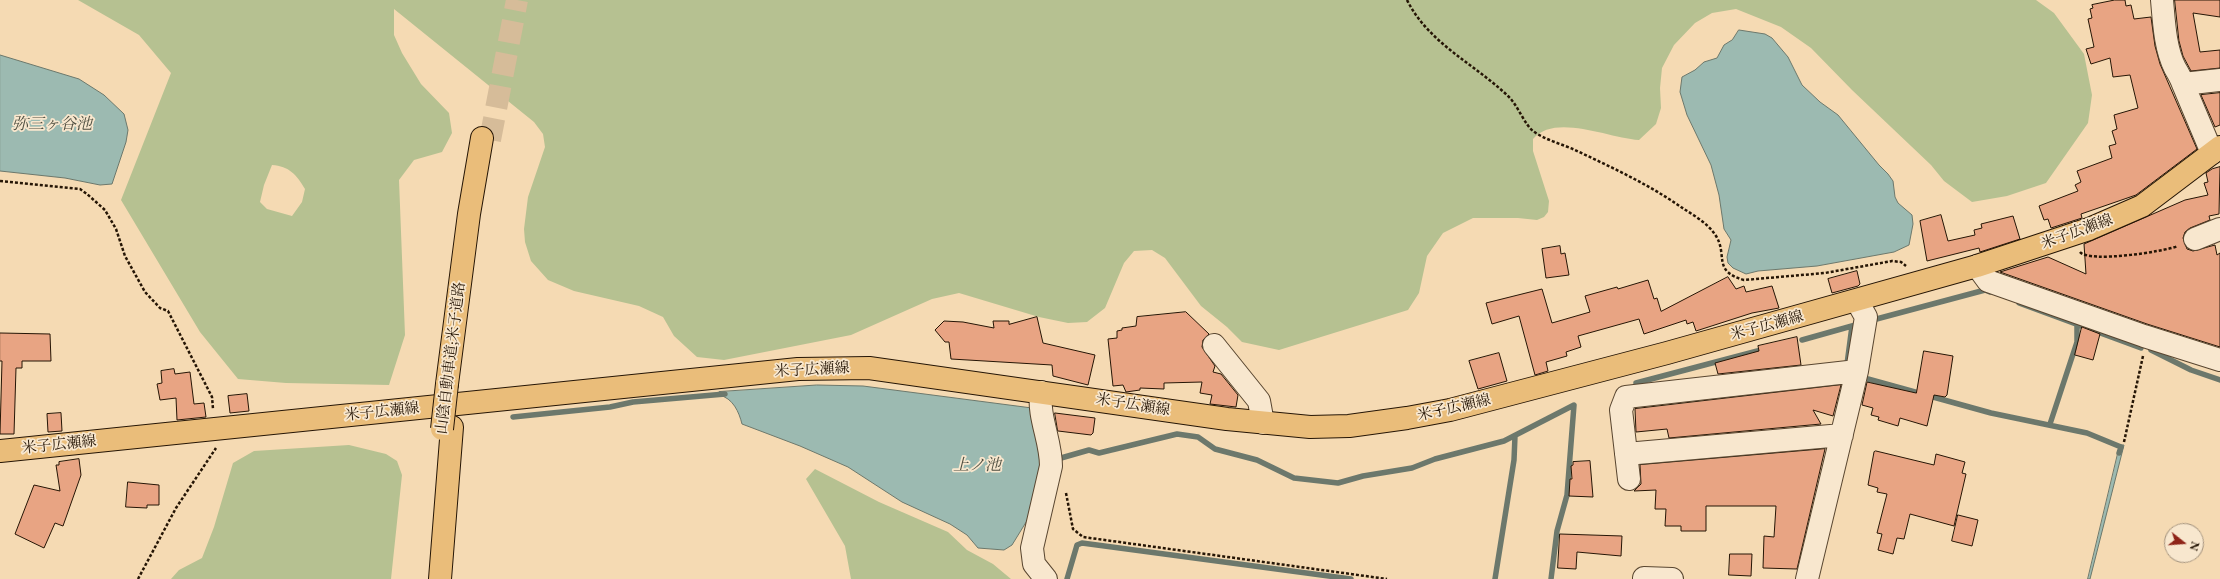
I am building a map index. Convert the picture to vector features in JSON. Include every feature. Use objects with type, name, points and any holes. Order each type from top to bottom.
[{"type":"main road","name":"山陰自動車道;米子道路","points":[[429,579],[452,384],[486,139]]},
{"type":"main road","name":"米子広瀬線","points":[[0,452],[798,369],[869,368],[1189,414],[1263,423],[1310,427],[1349,426],[1450,410],[1857,301],[1977,266],[2073,235],[2142,206],[2216,150]]},
{"type":"main road","name":"山陰自動車道;米子道路","points":[[440,579],[447,428]]},
{"type":"street","points":[[2162,0],[2165,32],[2175,68],[2180,74],[2216,150]]},
{"type":"street","points":[[2184,84],[2220,80]]},
{"type":"street","points":[[2195,239],[2220,229]]},
{"type":"street","points":[[1977,266],[1988,281],[2153,343],[2220,360]]},
{"type":"street","points":[[1807,579],[1857,371],[1866,317],[1857,301]]},
{"type":"street","points":[[1214,345],[1259,402],[1263,423]]},
{"type":"street","points":[[1629,479],[1621,410],[1626,397],[1857,371]]},
{"type":"street","points":[[1041,392],[1040,406],[1052,455],[1051,466],[1032,548],[1034,564],[1046,579]]},
{"type":"street","points":[[1626,454],[1842,435]]},
{"type":"street","points":[[1644,578],[1672,579]]},
{"type":"path","points":[[1407,0],[1416,17],[1438,40],[1508,97],[1519,109],[1533,131],[1623,173],[1663,194],[1698,218],[1717,238],[1722,263],[1729,274],[1744,280],[1825,273],[1892,261],[1901,262],[1906,266],[1915,284]]},
{"type":"path","points":[[0,181],[80,189],[104,210],[116,229],[125,256],[145,292],[160,308],[168,311],[212,396],[216,429],[215,450],[176,508],[138,579]]},
{"type":"path","points":[[2073,235],[2080,253],[2087,257],[2134,255],[2173,248],[2195,239]]},
{"type":"path","points":[[2124,442],[2153,343]]},
{"type":"path","points":[[1066,490],[1073,529],[1083,537],[1387,579]]},
{"type":"green space","points":[[78,0],[2036,0],[2054,13],[2084,54],[2092,95],[2088,123],[2046,183],[2007,196],[1972,202],[1944,181],[1931,165],[1852,90],[1811,48],[1781,27],[1736,9],[1712,13],[1695,23],[1674,45],[1662,68],[1660,88],[1661,108],[1656,124],[1639,140],[1568,127],[1554,128],[1543,131],[1533,139],[1533,151],[1549,201],[1548,212],[1544,217],[1537,220],[1518,218],[1473,218],[1443,233],[1427,256],[1419,293],[1408,310],[1279,350],[1242,342],[1227,327],[1201,306],[1165,258],[1152,250],[1134,251],[1124,263],[1105,308],[1087,322],[1068,323],[1039,317],[959,293],[932,299],[851,335],[724,360],[697,357],[674,336],[663,317],[639,306],[574,291],[548,280],[531,261],[525,242],[524,229],[528,197],[545,147],[543,134],[534,122],[394,9],[394,35],[402,53],[421,84],[449,113],[452,133],[442,152],[414,160],[399,180],[405,335],[389,385],[286,383],[238,379],[200,332],[121,200],[171,73],[139,35]],"holes":[[[272,165],[292,172],[299,179],[305,189],[302,202],[292,216],[267,209],[260,202],[264,185]]]},
{"type":"green space","points":[[349,445],[386,454],[397,461],[402,475],[391,579],[171,579],[179,570],[202,558],[214,527],[233,463],[254,451]]},
{"type":"green space","points":[[815,469],[879,502],[948,532],[967,550],[993,564],[1011,579],[851,579],[845,546],[806,479]]},
{"type":"water","points":[[1739,30],[1765,34],[1772,38],[1788,57],[1802,85],[1820,102],[1838,115],[1888,174],[1893,181],[1895,197],[1898,203],[1912,215],[1913,224],[1909,245],[1894,252],[1817,266],[1758,271],[1746,274],[1733,268],[1728,263],[1727,257],[1731,240],[1724,229],[1719,195],[1711,165],[1687,115],[1680,92],[1682,77],[1695,70],[1704,62],[1717,58],[1724,45],[1732,40]]},
{"type":"water","name":"弥三ヶ谷池","points":[[0,55],[79,79],[104,95],[124,114],[128,130],[126,142],[112,184],[100,185],[65,178],[0,171]]},
{"type":"water","name":"上ノ池","points":[[817,385],[863,386],[1032,408],[1042,464],[1028,519],[1012,545],[1004,550],[978,548],[967,535],[950,524],[902,502],[848,467],[800,446],[742,424],[737,410],[732,402],[719,395],[719,392]]},
{"type":"water","points":[[2120,445],[2124,445],[2090,579],[2088,579]]},
{"type":"building","points":[[2115,0],[2125,0],[2126,6],[2131,5],[2134,19],[2151,17],[2155,46],[2160,64],[2197,149],[2136,195],[2081,214],[2082,218],[2051,228],[2048,219],[2044,220],[2039,206],[2078,191],[2075,185],[2081,182],[2077,171],[2112,158],[2109,146],[2116,144],[2112,131],[2117,129],[2114,115],[2138,108],[2130,75],[2113,77],[2110,58],[2091,64],[2086,49],[2094,47],[2088,19],[2092,18],[2090,9],[2093,8],[2092,5]]},
{"type":"building","points":[[2175,0],[2220,0],[2220,17],[2193,13],[2200,52],[2220,50],[2220,68],[2191,71],[2183,56],[2179,41]]},
{"type":"building","points":[[2220,93],[2220,125],[2215,127],[2201,95]]},
{"type":"building","points":[[2220,167],[2219,214],[2209,216],[2210,220],[2190,228],[2185,232],[2183,238],[2187,249],[2193,251],[2215,245],[2217,255],[2220,253],[2220,347],[2147,324],[2000,272],[2048,257],[2086,274],[2084,244],[2185,200],[2208,195],[2204,183],[2208,182],[2206,173],[2212,169]]},
{"type":"building","points":[[1941,215],[1948,241],[1975,235],[1974,230],[1982,228],[1981,224],[2013,216],[2020,239],[1980,252],[1979,248],[1927,261],[1920,221]]},
{"type":"building","points":[[1560,246],[1561,254],[1565,253],[1569,275],[1546,278],[1542,249]]},
{"type":"building","points":[[1857,271],[1860,284],[1858,286],[1832,293],[1828,279]]},
{"type":"building","points":[[1728,277],[1736,289],[1744,286],[1746,292],[1772,286],[1779,308],[1752,313],[1696,331],[1693,322],[1687,324],[1686,320],[1644,334],[1639,319],[1578,336],[1581,347],[1566,352],[1567,356],[1546,362],[1548,371],[1535,375],[1519,316],[1492,324],[1486,303],[1542,289],[1552,323],[1590,312],[1585,296],[1617,287],[1618,289],[1648,280],[1654,299],[1657,298],[1661,311]]},
{"type":"building","points":[[1186,312],[1209,334],[1203,340],[1202,347],[1215,366],[1213,372],[1221,374],[1238,395],[1236,407],[1210,404],[1212,395],[1200,393],[1202,382],[1164,383],[1164,389],[1140,388],[1140,390],[1126,392],[1123,385],[1113,386],[1108,339],[1117,338],[1117,331],[1122,330],[1122,328],[1136,326],[1137,317]]},
{"type":"building","points":[[1037,317],[1043,343],[1095,355],[1088,385],[1053,376],[1052,365],[951,359],[949,342],[945,342],[935,330],[944,321],[963,322],[994,328],[993,321],[1009,321],[1009,324]]},
{"type":"building","points":[[2082,327],[2100,334],[2093,360],[2075,355]]},
{"type":"building","points":[[0,333],[50,334],[51,361],[22,361],[22,368],[16,368],[14,434],[0,434],[2,361],[0,361]]},
{"type":"building","points":[[1797,337],[1801,365],[1718,374],[1715,363],[1759,351],[1758,346]]},
{"type":"building","points":[[1924,351],[1953,356],[1947,395],[1945,397],[1934,395],[1927,426],[1900,418],[1898,426],[1878,420],[1879,417],[1871,415],[1873,408],[1862,405],[1867,382],[1916,393]]},
{"type":"building","points":[[1499,353],[1507,381],[1478,389],[1469,361]]},
{"type":"building","points":[[174,369],[175,374],[190,372],[194,404],[204,403],[206,417],[177,420],[176,398],[160,400],[157,384],[162,383],[161,371]]},
{"type":"building","points":[[1841,385],[1833,416],[1813,410],[1821,424],[1669,438],[1667,429],[1636,432],[1635,409]]},
{"type":"building","points":[[247,394],[249,411],[230,413],[228,396]]},
{"type":"building","points":[[61,413],[62,431],[48,432],[47,414]]},
{"type":"building","points":[[1055,413],[1095,418],[1093,433],[1091,435],[1058,431]]},
{"type":"building","points":[[1825,449],[1797,569],[1763,568],[1764,536],[1774,537],[1776,506],[1706,506],[1706,531],[1681,531],[1681,526],[1665,526],[1666,509],[1655,509],[1656,490],[1634,491],[1641,484],[1640,465]]},
{"type":"building","points":[[1876,451],[1934,465],[1936,454],[1965,462],[1962,473],[1966,474],[1954,526],[1910,514],[1904,539],[1897,538],[1893,554],[1878,550],[1882,534],[1877,533],[1887,494],[1877,492],[1878,488],[1868,485],[1874,452]]},
{"type":"building","points":[[79,459],[81,475],[63,526],[55,523],[44,548],[15,534],[34,485],[60,491],[56,465],[59,465],[59,462]]},
{"type":"building","points":[[1590,461],[1593,497],[1569,496],[1570,479],[1572,479],[1571,466],[1573,465],[1573,462]]},
{"type":"building","points":[[128,482],[159,485],[159,505],[147,505],[147,508],[126,507]]},
{"type":"building","points":[[1958,515],[1978,520],[1972,546],[1952,541]]},
{"type":"building","points":[[1560,534],[1622,536],[1621,556],[1577,552],[1576,569],[1558,568]]},
{"type":"building","points":[[1730,554],[1752,554],[1751,576],[1729,575]]},
{"type":"waterway","points":[[1869,321],[1985,290],[1990,292]]},
{"type":"waterway","points":[[2019,303],[2141,348]]},
{"type":"waterway","points":[[1802,340],[1859,324]]},
{"type":"waterway","points":[[1847,364],[1852,326]]},
{"type":"waterway","points":[[2050,424],[2077,342],[2077,326]]},
{"type":"waterway","points":[[1636,383],[1765,349]]},
{"type":"waterway","points":[[2151,350],[2191,370],[2220,380]]},
{"type":"waterway","points":[[1868,379],[1991,413],[2087,433],[2121,447],[2119,453]]},
{"type":"waterway","points":[[513,417],[610,407],[633,402],[725,394]]},
{"type":"waterway","points":[[1054,460],[1089,450],[1099,453],[1177,434],[1198,437],[1215,449],[1257,460],[1294,478],[1338,483],[1363,476],[1412,468],[1435,459],[1504,441],[1574,405],[1567,495],[1557,531],[1551,579]]},
{"type":"waterway","points":[[1495,579],[1514,460],[1515,436]]},
{"type":"waterway","points":[[1067,579],[1077,545],[1082,543],[1351,579]]},
{"type":"tunnel","points":[[490,140],[517,0]]}]
